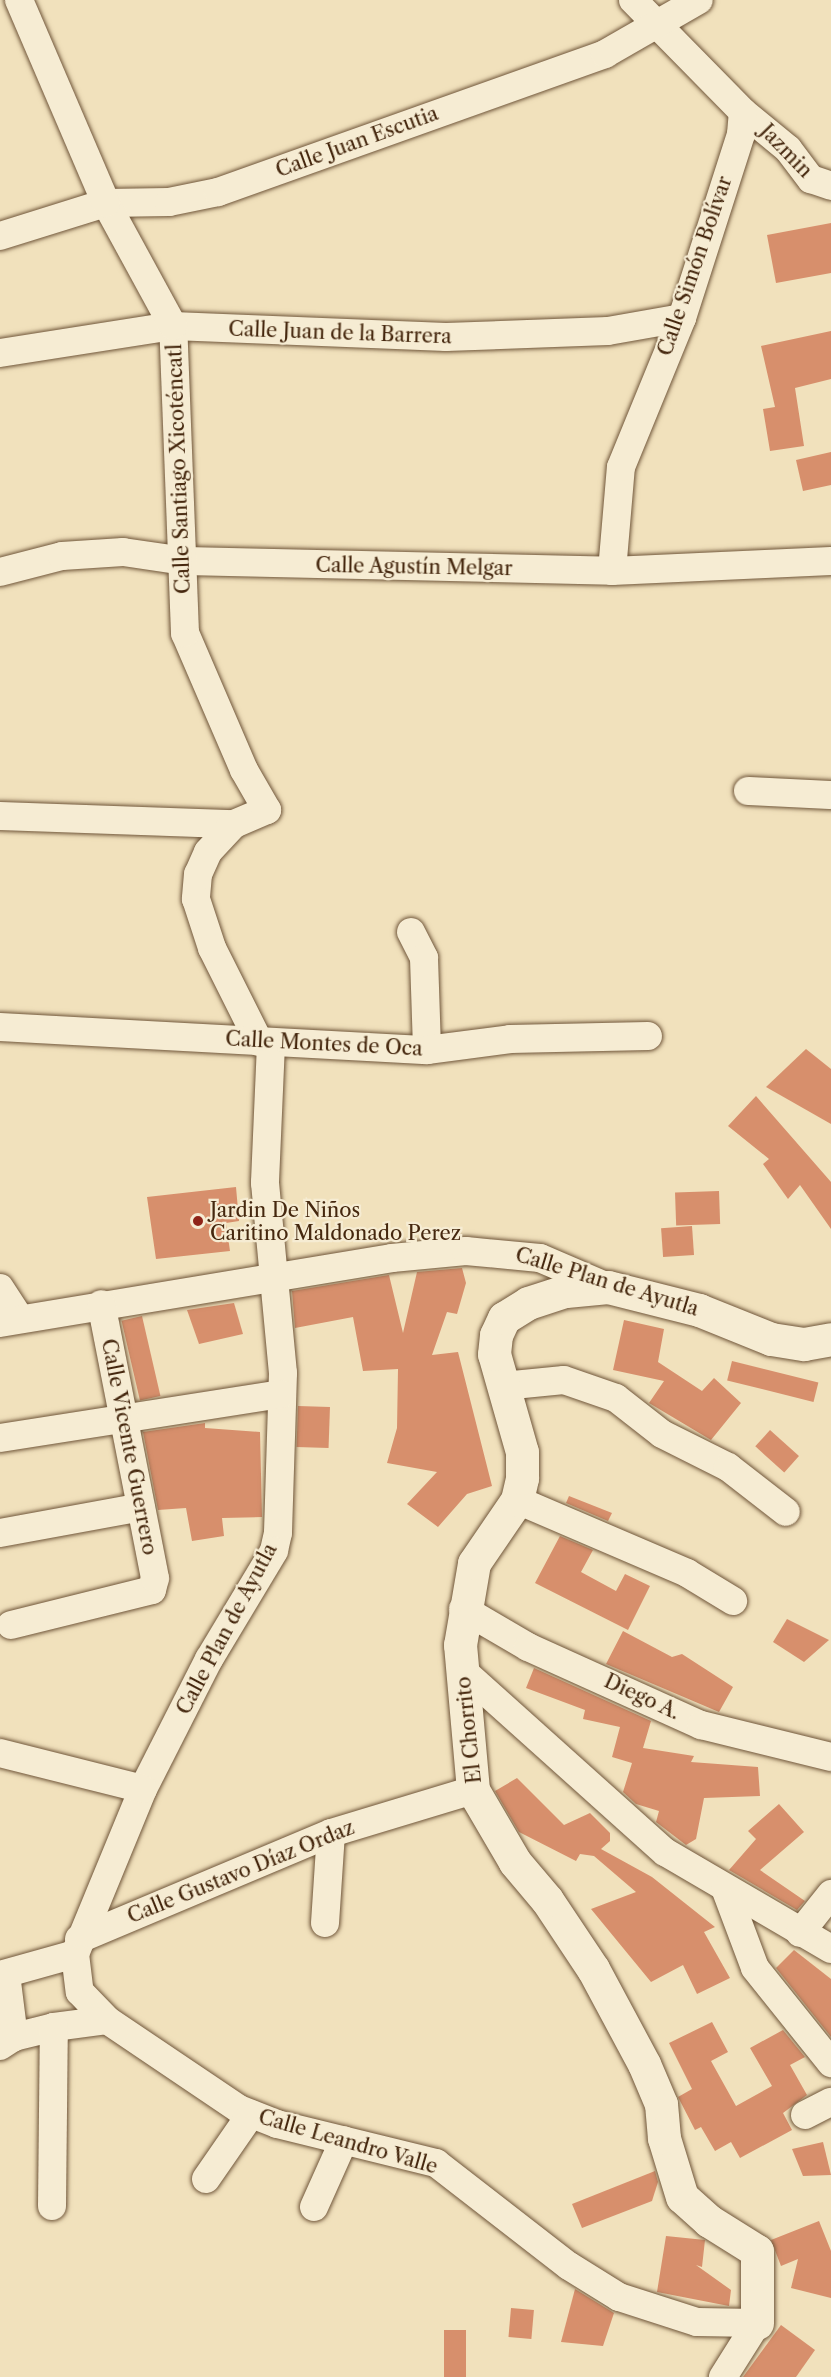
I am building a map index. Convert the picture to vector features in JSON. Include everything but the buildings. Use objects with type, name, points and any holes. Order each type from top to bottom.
[{"type":"street","name":"Calle Santiago Xicoténcatl","points":[[19,0],[106,203],[173,326],[188,651],[267,810],[234,824]]},
{"type":"street","points":[[633,0],[743,112]]},
{"type":"street","name":"Calle Juan Escutia","points":[[0,236],[106,203],[169,202],[218,192],[605,54],[655,23],[699,0]]},
{"type":"street","name":"Jazmin","points":[[743,112],[788,149],[811,179],[831,186]]},
{"type":"street","name":"Calle Simón Bolívar","points":[[612,571],[621,467],[682,318],[741,134],[743,112]]},
{"type":"street","name":"Calle Juan de la Barrera","points":[[0,353],[173,326],[446,338],[608,331],[682,318]]},
{"type":"street","name":"Calle Agustín Melgar","points":[[0,572],[62,556],[149,553],[185,561],[612,571],[831,561]]},
{"type":"street","points":[[748,791],[831,795]]},
{"type":"street","points":[[0,816],[234,824]]},
{"type":"street","name":"Calle Plan de Ayutla","points":[[143,1789],[209,1659],[274,1551],[278,1533],[282,1394],[265,1183],[265,1043],[212,948],[196,899],[198,874],[208,852],[234,824]]},
{"type":"street","points":[[411,932],[424,958],[427,1050]]},
{"type":"street","name":"Calle Montes de Oca","points":[[0,1027],[427,1050],[510,1039],[648,1036]]},
{"type":"street","name":"Calle Plan de Ayutla","points":[[9,1320],[392,1258],[504,1251],[540,1258],[608,1287],[699,1310],[771,1339],[804,1344],[831,1339]]},
{"type":"street","name":"El Chorrito","points":[[608,1287],[566,1291],[528,1303],[504,1318],[496,1335],[494,1354],[522,1452],[517,1500],[474,1563],[463,1609],[463,1671],[473,1790],[509,1854],[547,1900],[593,1968],[644,2064],[661,2104],[664,2138],[682,2197],[709,2221],[757,2251],[757,2323]]},
{"type":"street","points":[[0,1288],[9,1320]]},
{"type":"street","name":"Calle Vicente Guerrero","points":[[11,1625],[152,1590],[155,1578],[101,1304]]},
{"type":"street","points":[[503,1386],[564,1380],[616,1398],[662,1434],[728,1467],[786,1512]]},
{"type":"street","points":[[0,1437],[124,1416],[282,1394]]},
{"type":"street","points":[[517,1500],[687,1573],[733,1601]]},
{"type":"street","points":[[0,1533],[141,1507]]},
{"type":"street","name":"Diego A.","points":[[463,1609],[528,1647],[701,1725],[831,1757]]},
{"type":"street","points":[[463,1671],[665,1852],[800,1933],[831,1949]]},
{"type":"street","points":[[0,1753],[143,1789],[77,1946]]},
{"type":"street","name":"Calle Gustavo Díaz Ordaz","points":[[3,1974],[77,1946],[331,1833],[473,1790]]},
{"type":"street","points":[[325,1923],[331,1833]]},
{"type":"street","points":[[725,1888],[755,1968],[831,2063]]},
{"type":"street","points":[[800,1933],[831,1894]]},
{"type":"street","name":"Calle Leandro Valle","points":[[77,1946],[80,1992],[107,2020],[251,2114],[436,2163],[569,2266],[619,2297],[697,2322],[757,2323]]},
{"type":"street","points":[[3,1974],[7,2042],[54,2027],[107,2020]]},
{"type":"street","points":[[52,2206],[54,2027]]},
{"type":"street","points":[[805,2115],[831,2102]]},
{"type":"street","points":[[206,2179],[251,2114]]},
{"type":"street","points":[[314,2207],[344,2140]]},
{"type":"street","points":[[718,2376],[757,2323]]},
{"type":"place","name":"Jardin De Niños Caritino Maldonado Perez","points":[[198,1221]]}]
